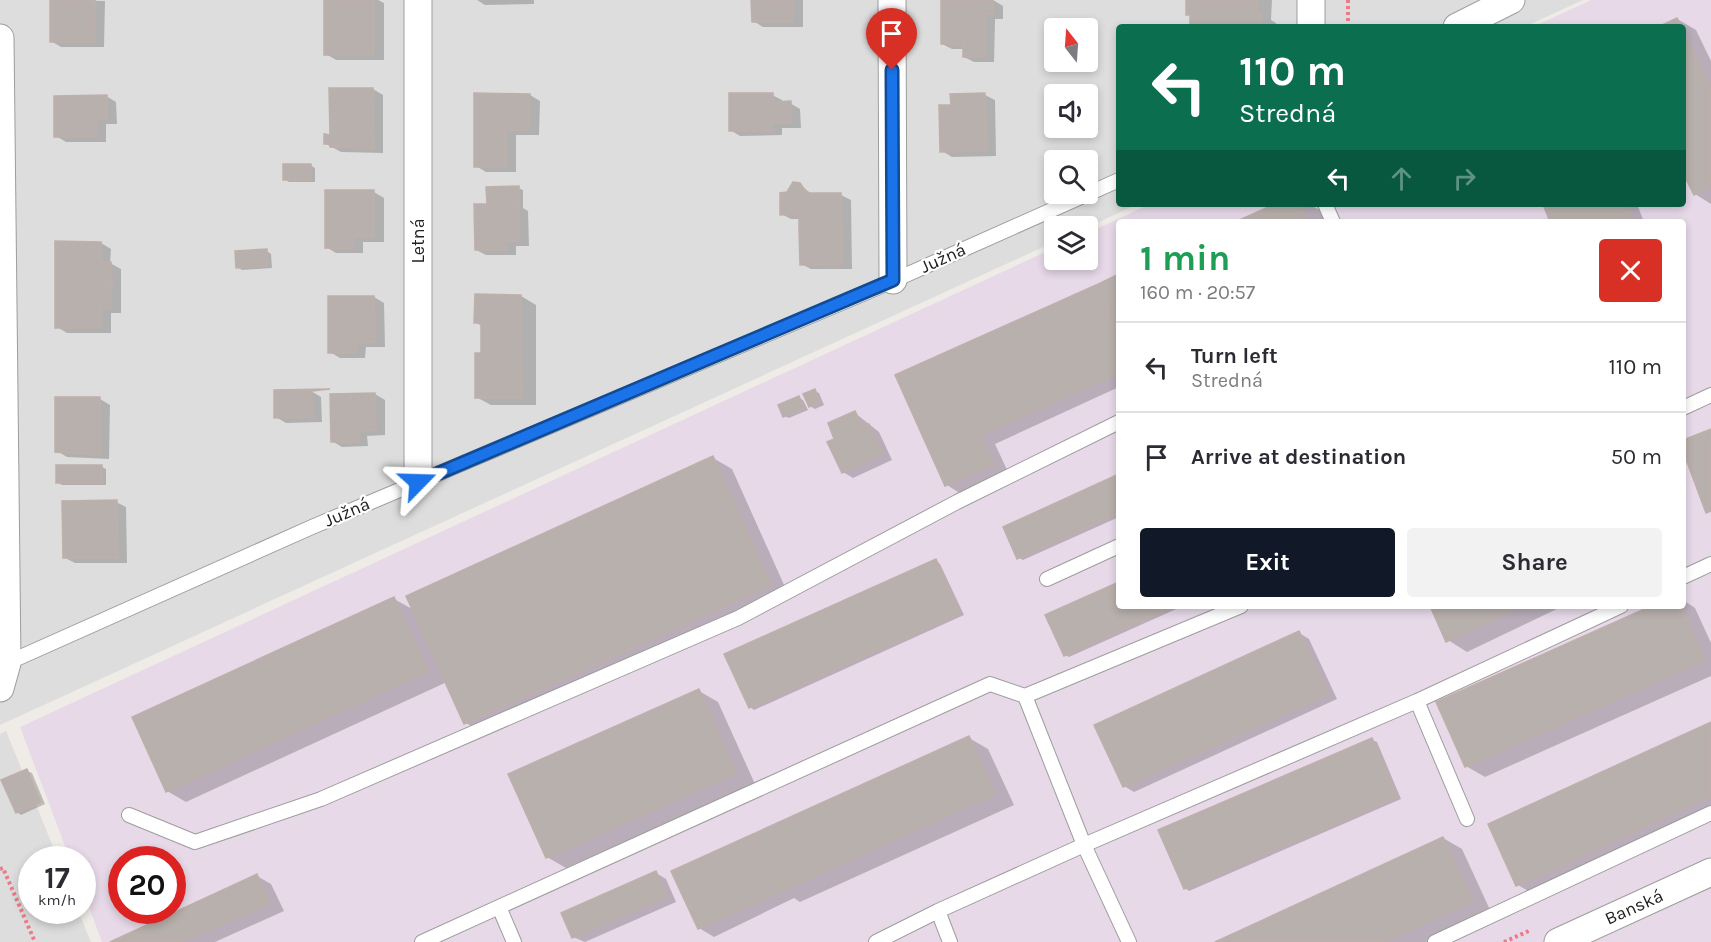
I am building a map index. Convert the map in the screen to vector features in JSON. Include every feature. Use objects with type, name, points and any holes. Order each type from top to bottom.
[{"type":"street","name":"Letná","points":[[418,0],[418,482]]},
{"type":"street","points":[[892,0],[893,280]]},
{"type":"street","points":[[1311,0],[1311,24]]},
{"type":"street","points":[[1463,24],[1511,0]]},
{"type":"street","points":[[0,38],[7,663],[0,688]]},
{"type":"street","name":"Banská","points":[[1558,942],[1711,873]]},
{"type":"lane","name":"Južná","points":[[7,663],[56,638],[893,280],[1116,181]]},
{"type":"lane","points":[[1686,407],[1711,395]]},
{"type":"lane","points":[[129,815],[195,842],[321,799],[738,618],[957,502],[1116,423]]},
{"type":"lane","points":[[1047,579],[1116,547]]},
{"type":"lane","points":[[1686,576],[1711,564]]},
{"type":"lane","points":[[422,942],[990,684],[1025,696],[1234,609]]},
{"type":"lane","points":[[876,942],[938,910],[1417,701],[1615,609]]},
{"type":"lane","points":[[1025,696],[1084,845],[1129,942]]},
{"type":"lane","points":[[1417,701],[1467,819]]},
{"type":"lane","points":[[1435,942],[1711,813]]},
{"type":"lane","points":[[500,907],[514,942]]},
{"type":"lane","points":[[938,910],[950,942]]},
{"type":"path","points":[[1348,0],[1348,24]]},
{"type":"path","points":[[0,869],[3,868],[35,942]]},
{"type":"shaded area","points":[[0,0],[1583,0],[1531,24],[1116,24],[1116,207],[1131,207],[1098,222],[1098,216],[1044,216],[1044,247],[0,725]]},
{"type":"shaded area","points":[[1591,0],[1711,0],[1711,942],[102,942],[95,924],[96,846],[65,846],[20,727],[1044,253],[1044,270],[1098,270],[1098,228],[1116,220],[1116,609],[1686,609],[1686,219],[1118,219],[1144,207],[1686,207],[1686,24],[1539,24]]},
{"type":"shaded area","points":[[6,731],[53,846],[18,846],[18,924],[83,924],[91,942],[0,942],[0,734]]},
{"type":"building","points":[[50,0],[95,0],[95,42],[50,42]]},
{"type":"building","points":[[324,0],[374,0],[374,55],[324,55]]},
{"type":"building","points":[[751,0],[793,0],[793,22],[752,22]]},
{"type":"building","points":[[941,0],[993,0],[993,14],[985,14],[985,57],[963,57],[963,44],[941,44]]},
{"type":"building","points":[[1186,0],[1257,0],[1257,12],[1261,13],[1261,24],[1190,24],[1190,15],[1186,15]]},
{"type":"building","points":[[1677,18],[1680,24],[1664,24]]},
{"type":"building","points":[[1686,35],[1711,88],[1711,187],[1694,195],[1686,179]]},
{"type":"building","points":[[329,88],[373,88],[374,148],[330,147],[330,144],[324,144],[324,134],[330,135]]},
{"type":"building","points":[[474,93],[530,94],[529,130],[474,130]]},
{"type":"building","points":[[729,93],[773,93],[773,102],[791,101],[791,123],[772,123],[772,131],[729,131]]},
{"type":"building","points":[[985,93],[987,151],[940,152],[939,105],[951,105],[950,94]]},
{"type":"building","points":[[107,95],[107,119],[96,119],[96,137],[54,137],[54,96]]},
{"type":"building","points":[[474,130],[506,130],[506,167],[474,167]]},
{"type":"building","points":[[283,164],[311,164],[311,180],[283,180]]},
{"type":"building","points":[[793,182],[800,183],[807,193],[841,193],[842,229],[799,230],[799,214],[780,215],[780,193],[787,192]]},
{"type":"building","points":[[519,186],[519,204],[487,204],[486,187]]},
{"type":"building","points":[[325,190],[374,190],[374,237],[354,237],[353,249],[325,248]]},
{"type":"building","points":[[474,204],[519,204],[519,241],[506,241],[507,250],[475,250]]},
{"type":"building","points":[[1268,207],[1301,207],[1307,219],[1242,219]]},
{"type":"building","points":[[1544,207],[1627,207],[1633,219],[1549,219]]},
{"type":"building","points":[[842,229],[842,264],[800,265],[799,230]]},
{"type":"building","points":[[55,241],[101,242],[101,262],[111,262],[112,285],[55,285]]},
{"type":"building","points":[[267,249],[268,266],[236,268],[235,251]]},
{"type":"building","points":[[1116,275],[1116,328],[1096,285]]},
{"type":"building","points":[[55,285],[112,285],[111,308],[101,308],[101,328],[55,328]]},
{"type":"building","points":[[1096,285],[1116,328],[1116,374],[981,435],[994,464],[945,486],[895,375]]},
{"type":"building","points":[[475,294],[521,295],[522,398],[475,398],[475,353],[481,353],[481,323],[474,323]]},
{"type":"building","points":[[328,296],[374,296],[375,342],[356,343],[356,353],[328,353]]},
{"type":"building","points":[[330,389],[312,391],[312,417],[274,418],[274,390]]},
{"type":"building","points":[[815,389],[820,402],[809,407],[803,394]]},
{"type":"building","points":[[375,393],[376,430],[358,431],[359,442],[331,442],[330,394]]},
{"type":"building","points":[[799,396],[804,408],[783,417],[778,405]]},
{"type":"building","points":[[55,397],[100,397],[100,455],[55,452]]},
{"type":"building","points":[[855,411],[863,427],[869,424],[883,454],[842,473],[827,442],[834,439],[828,423]]},
{"type":"building","points":[[1711,429],[1711,511],[1706,513],[1686,459],[1686,439]]},
{"type":"building","points":[[713,456],[771,585],[464,724],[406,596]]},
{"type":"building","points":[[56,465],[102,465],[102,483],[56,483]]},
{"type":"building","points":[[1116,475],[1116,514],[1017,559],[1003,527]]},
{"type":"building","points":[[117,500],[118,558],[63,558],[62,501]]},
{"type":"building","points":[[936,559],[960,613],[749,708],[724,654]]},
{"type":"building","points":[[1116,583],[1116,609],[1167,609],[1064,656],[1045,615]]},
{"type":"building","points":[[394,597],[428,671],[166,792],[132,717]]},
{"type":"building","points":[[1431,609],[1516,609],[1446,642]]},
{"type":"building","points":[[1644,609],[1682,609],[1705,660],[1465,767],[1436,702]]},
{"type":"building","points":[[1299,631],[1328,694],[1123,787],[1094,725]]},
{"type":"building","points":[[699,689],[736,773],[546,858],[508,774]]},
{"type":"building","points":[[1711,722],[1711,796],[1516,886],[1488,824]]},
{"type":"building","points":[[969,736],[995,794],[780,892],[753,834]]},
{"type":"building","points":[[1372,738],[1398,797],[1184,889],[1158,830]]},
{"type":"building","points":[[27,769],[41,802],[16,813],[1,780]]},
{"type":"building","points":[[753,834],[780,892],[698,929],[671,871]]},
{"type":"building","points":[[1443,837],[1473,901],[1384,942],[1215,942]]},
{"type":"building","points":[[656,871],[667,896],[572,938],[561,913]]},
{"type":"building","points":[[257,874],[270,903],[182,942],[110,942],[149,924],[186,924],[186,907]]},
{"type":"route","points":[[418,482],[893,280],[892,70]]}]
